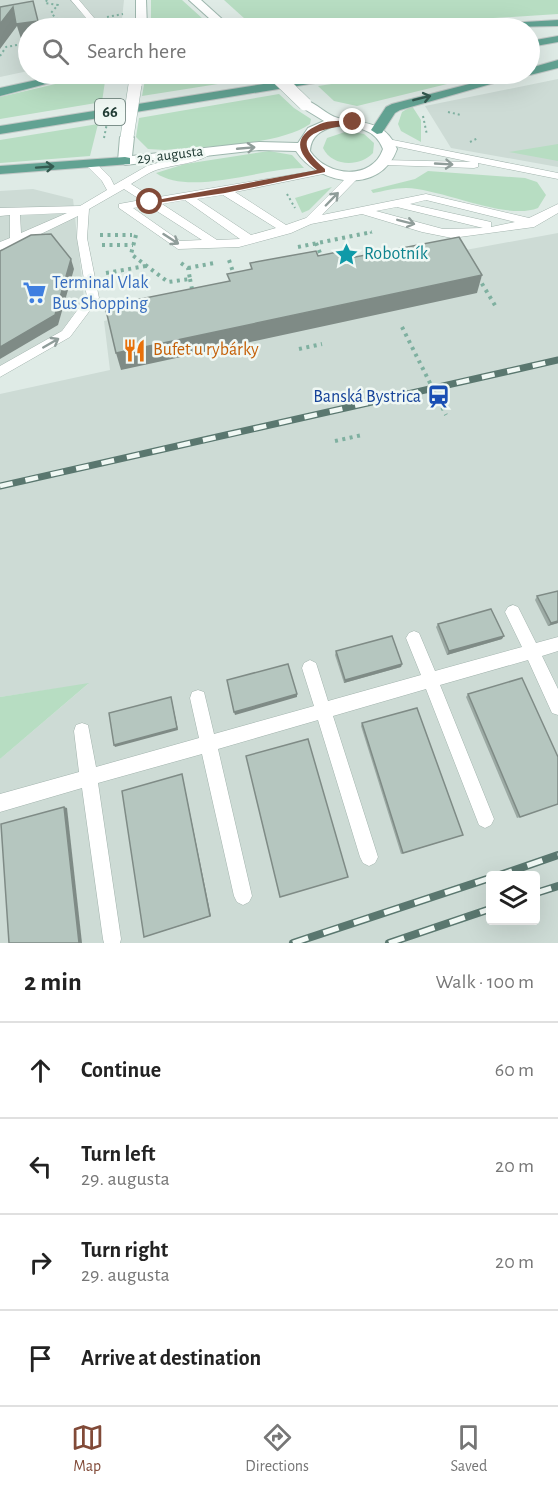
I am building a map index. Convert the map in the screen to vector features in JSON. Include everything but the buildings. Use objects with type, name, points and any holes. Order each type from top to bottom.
[{"type":"main road","points":[[540,24],[558,23]]},
{"type":"main road","points":[[540,42],[558,39]]},
{"type":"main road","points":[[540,68],[558,64]]},
{"type":"main road","points":[[0,92],[35,84]]},
{"type":"main road","name":"66","points":[[0,130],[284,84]]},
{"type":"main road","points":[[377,130],[390,110],[396,107],[482,84]]},
{"type":"main road","points":[[0,171],[125,161]]},
{"type":"street","points":[[141,0],[142,18]]},
{"type":"street","points":[[194,0],[215,18]]},
{"type":"street","name":"29. augusta","points":[[135,84],[125,161],[210,150],[303,147]]},
{"type":"street","points":[[284,84],[305,104],[335,122]]},
{"type":"street","points":[[335,122],[353,122],[377,130],[388,142],[389,155],[386,162],[370,172],[354,176],[323,171],[308,160],[303,147],[312,131],[335,122]]},
{"type":"lane","points":[[75,0],[90,18]]},
{"type":"lane","points":[[388,142],[558,176]]},
{"type":"lane","points":[[0,246],[16,241],[84,209],[151,168],[200,156],[210,150]]},
{"type":"lane","points":[[123,206],[125,161]]},
{"type":"lane","points":[[386,162],[519,167]]},
{"type":"lane","points":[[91,164],[106,179],[113,192]]},
{"type":"lane","points":[[123,206],[225,191],[323,171]]},
{"type":"lane","points":[[545,173],[558,190]]},
{"type":"lane","points":[[310,221],[354,176]]},
{"type":"lane","points":[[124,184],[217,244]]},
{"type":"lane","points":[[225,191],[287,230]]},
{"type":"lane","points":[[186,196],[250,240]]},
{"type":"lane","points":[[123,206],[178,245],[250,240],[310,221],[426,197],[534,222]]},
{"type":"lane","points":[[396,204],[496,228]]},
{"type":"lane","points":[[361,211],[451,234],[534,222],[553,214],[558,207]]},
{"type":"lane","points":[[0,212],[84,209]]},
{"type":"lane","points":[[0,372],[66,334],[93,298],[82,238],[84,209]]},
{"type":"lane","points":[[15,211],[16,241]]},
{"type":"lane","points":[[513,612],[558,707]]},
{"type":"lane","points":[[414,638],[485,819]]},
{"type":"lane","points":[[0,803],[558,644]]},
{"type":"lane","points":[[310,668],[369,857]]},
{"type":"lane","points":[[198,698],[243,896]]},
{"type":"lane","points":[[82,731],[112,939]]},
{"type":"path","points":[[47,0],[45,3],[58,5],[51,13],[56,18]]},
{"type":"path","points":[[0,56],[6,47],[18,45]]},
{"type":"path","points":[[417,107],[424,116],[427,142]]},
{"type":"path","points":[[296,247],[381,230]]},
{"type":"path","points":[[96,235],[138,234],[131,254],[168,282],[190,279]]},
{"type":"path","points":[[316,243],[325,264]]},
{"type":"path","points":[[105,247],[133,245]]},
{"type":"path","points":[[194,300],[188,268],[241,258]]},
{"type":"path","points":[[229,260],[236,282]]},
{"type":"path","points":[[120,270],[146,266]]},
{"type":"path","points":[[472,267],[496,307]]},
{"type":"path","points":[[402,327],[446,415]]},
{"type":"path","points":[[299,349],[322,344]]},
{"type":"path","points":[[320,399],[343,394]]},
{"type":"path","points":[[335,441],[362,435]]},
{"type":"shaded area","points":[[0,0],[124,0],[122,18],[18,18],[18,73],[0,77]]},
{"type":"shaded area","points":[[558,79],[558,167],[451,148],[425,106],[540,84]]},
{"type":"shaded area","points":[[33,189],[73,199],[84,298],[67,324],[43,352],[0,377],[0,191]]},
{"type":"shaded area","points":[[558,233],[558,943],[0,943],[0,759],[88,684],[0,697],[0,394],[110,370],[104,321],[216,296]]},
{"type":"green space","points":[[151,0],[182,0],[202,18],[151,18]]},
{"type":"green space","points":[[224,0],[558,0],[558,14],[494,18],[244,18]]},
{"type":"green space","points":[[55,84],[105,84],[102,102],[0,119],[0,97]]},
{"type":"green space","points":[[144,84],[218,84],[142,96]]},
{"type":"green space","points":[[447,84],[357,106],[334,101],[318,86]]},
{"type":"green space","points":[[279,94],[311,119],[310,124],[279,137],[220,146],[148,149],[136,137],[139,118]]},
{"type":"green space","points":[[412,106],[421,120],[421,142],[401,131],[398,124],[402,112]]},
{"type":"green space","points":[[98,124],[90,156],[0,163],[0,140]]},
{"type":"green space","points":[[348,131],[364,134],[374,143],[373,153],[354,163],[339,162],[327,154],[323,148],[327,138]]},
{"type":"green space","points":[[558,144],[558,161],[509,152]]},
{"type":"green space","points":[[269,151],[292,155],[304,168],[207,182],[171,180],[156,173],[185,164]]},
{"type":"green space","points":[[428,171],[525,178],[537,182],[546,195],[538,208],[525,211],[492,208],[421,190],[402,188],[373,193],[371,190],[415,179]]},
{"type":"green space","points":[[332,187],[309,210],[302,213],[295,198]]},
{"type":"green space","points":[[89,683],[0,759],[0,697]]},
{"type":"railway","points":[[0,486],[558,360]]},
{"type":"railway","points":[[512,871],[558,855]]},
{"type":"railway","points":[[293,943],[486,879]]},
{"type":"railway","points":[[540,892],[558,886]]},
{"type":"railway","points":[[389,943],[486,910]]},
{"type":"place","name":"Robotník","points":[[346,254]]},
{"type":"place","name":"Terminal Vlak Bus Shopping","points":[[34,293]]},
{"type":"place","name":"Bufet u rybárky","points":[[135,350]]},
{"type":"place","name":"Banská Bystrica","points":[[439,397]]},
{"type":"route","points":[[150,202],[225,191],[323,171],[316,168],[305,156],[303,151],[305,138],[322,126],[335,122],[353,122]]}]
